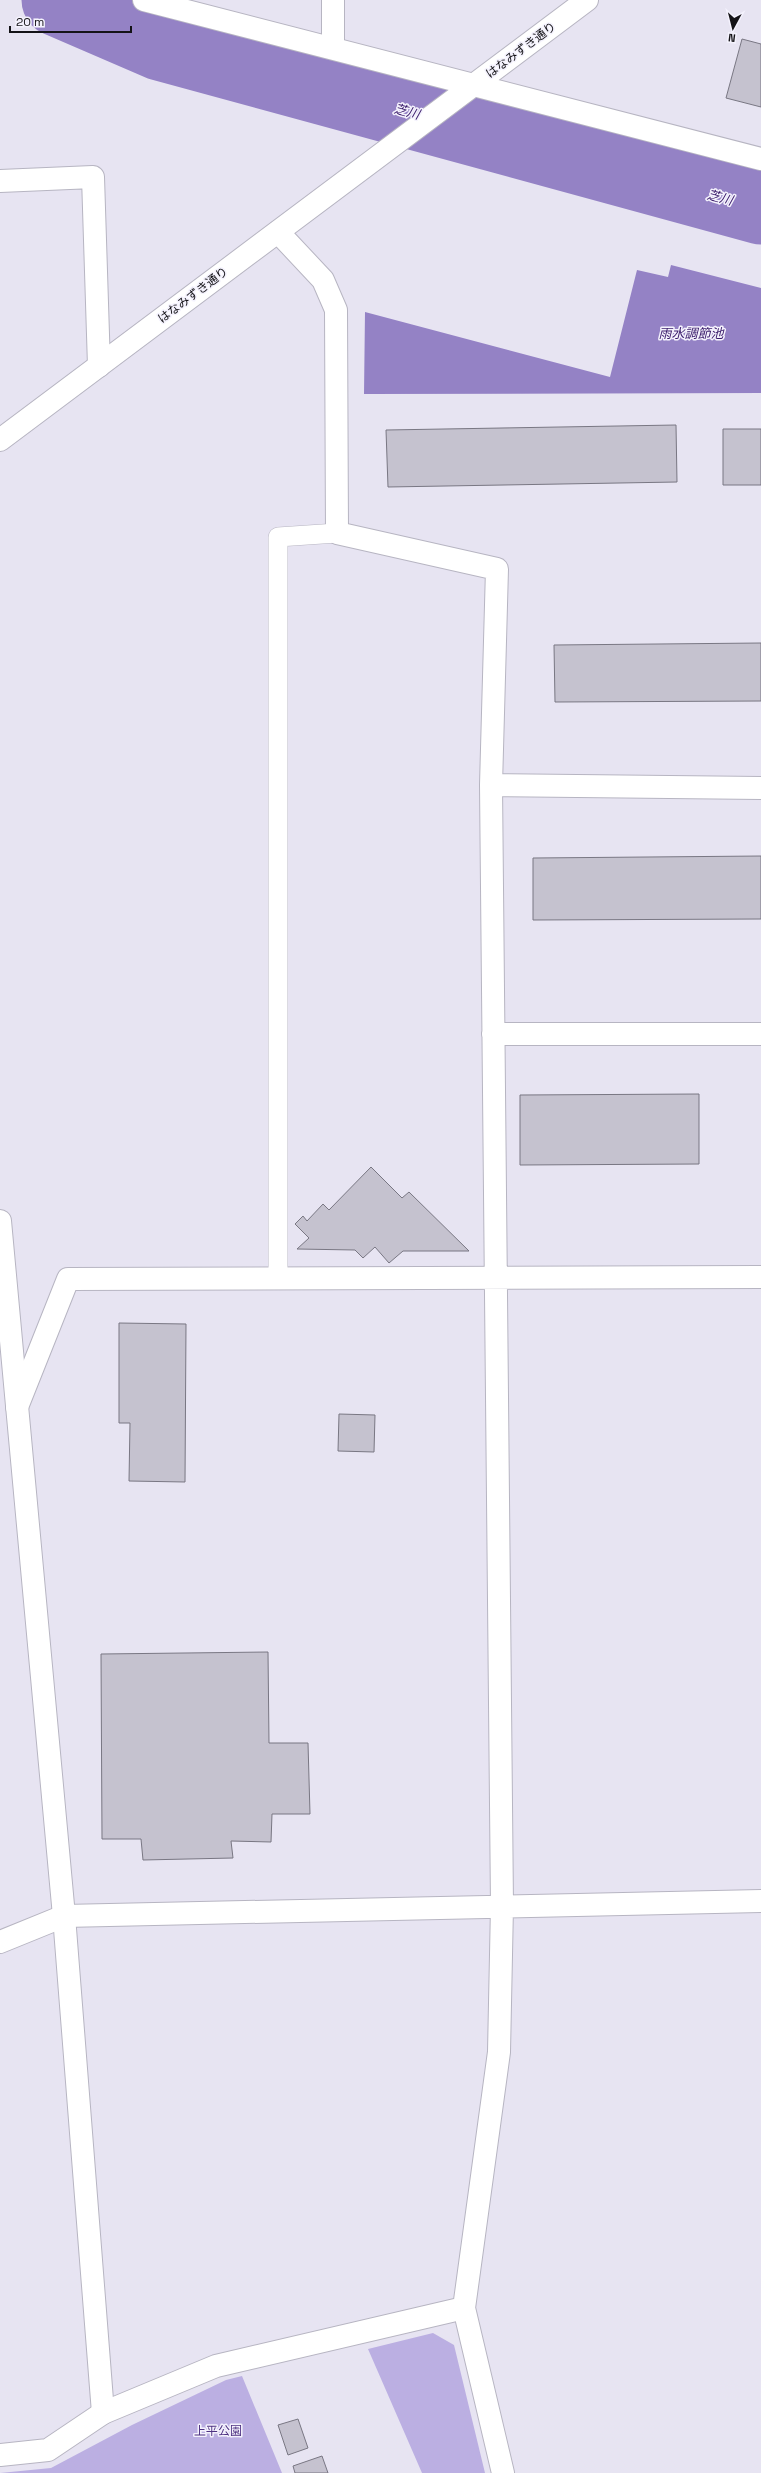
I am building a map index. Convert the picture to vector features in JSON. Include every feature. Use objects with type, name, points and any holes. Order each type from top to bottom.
[{"type":"street","points":[[144,0],[761,159]]},
{"type":"street","points":[[333,0],[333,48]]},
{"type":"street","name":"はなみずき通り","points":[[0,440],[587,0]]},
{"type":"street","points":[[0,181],[93,177],[99,366]]},
{"type":"street","points":[[278,232],[323,280],[336,310],[337,533],[496,569],[492,785],[502,1906],[500,2052],[464,2308],[503,2473]]},
{"type":"street","points":[[492,785],[761,788]]},
{"type":"street","points":[[494,1034],[761,1034]]},
{"type":"street","points":[[0,1221],[64,1916],[103,2413]]},
{"type":"street","points":[[17,1407],[68,1280],[278,1278],[761,1278]]},
{"type":"street","points":[[0,1942],[64,1916],[761,1901]]},
{"type":"street","points":[[0,2455],[48,2450],[103,2413],[216,2366],[464,2308]]},
{"type":"lane","points":[[278,1278],[278,537],[337,533]]},
{"type":"green space","points":[[433,2333],[454,2345],[485,2473],[422,2473],[368,2349]]},
{"type":"green space","name":"上平公園","points":[[242,2376],[282,2473],[0,2473],[51,2468],[132,2425],[226,2380]]},
{"type":"water","name":"雨水調節池","points":[[671,265],[761,288],[761,393],[364,394],[365,312],[610,377],[637,270],[668,277]]},
{"type":"building","points":[[742,39],[761,44],[761,107],[726,98]]},
{"type":"building","points":[[676,425],[677,482],[388,487],[386,430]]},
{"type":"building","points":[[723,429],[761,429],[761,485],[723,485]]},
{"type":"building","points":[[761,643],[761,701],[555,702],[554,645]]},
{"type":"building","points":[[761,856],[761,919],[533,920],[533,858]]},
{"type":"building","points":[[699,1094],[699,1164],[520,1165],[520,1095]]},
{"type":"building","points":[[371,1167],[402,1198],[409,1192],[469,1251],[403,1251],[389,1263],[375,1247],[363,1258],[355,1250],[297,1249],[309,1238],[295,1224],[303,1216],[307,1221],[323,1204],[329,1210]]},
{"type":"building","points":[[119,1323],[186,1324],[185,1482],[129,1481],[130,1423],[119,1423]]},
{"type":"building","points":[[339,1414],[375,1415],[374,1452],[338,1451]]},
{"type":"building","points":[[268,1652],[269,1743],[308,1743],[310,1814],[272,1814],[271,1842],[231,1841],[233,1858],[143,1860],[141,1839],[102,1839],[101,1654]]},
{"type":"building","points":[[298,2419],[308,2448],[288,2455],[278,2425]]},
{"type":"building","points":[[322,2456],[328,2473],[295,2473],[293,2466]]},
{"type":"waterway","name":"芝川","points":[[58,0],[160,44],[761,208]]}]
